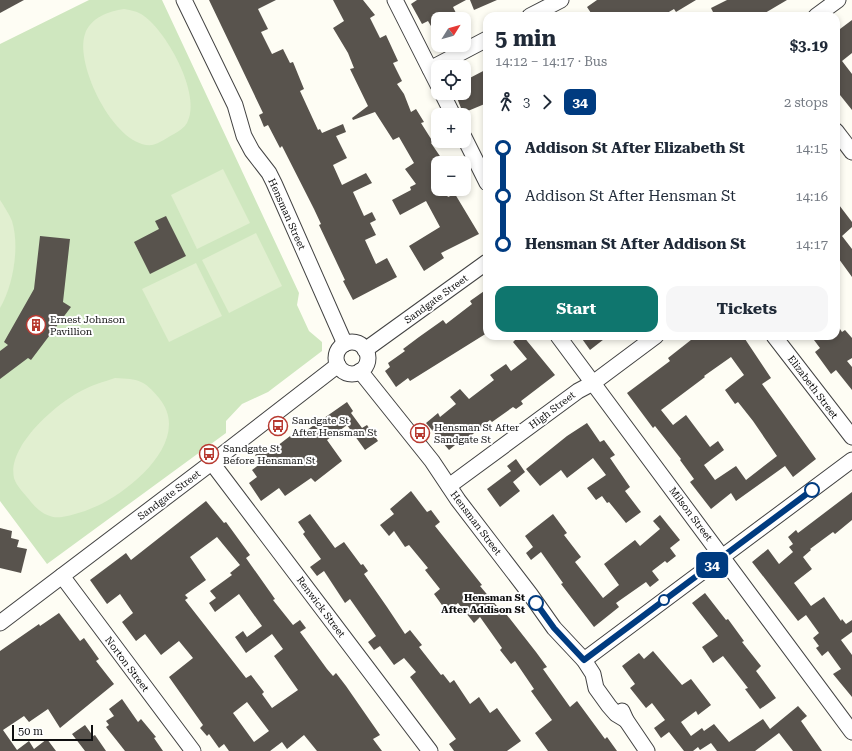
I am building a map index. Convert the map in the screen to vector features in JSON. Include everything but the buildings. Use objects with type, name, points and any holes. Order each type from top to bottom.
[{"type":"street","name":"Hensman Street","points":[[184,0],[235,105],[244,136],[252,151],[269,173],[274,183],[345,344]]},
{"type":"street","points":[[395,0],[430,68],[483,41]]},
{"type":"street","points":[[538,12],[561,0]]},
{"type":"street","points":[[808,12],[811,7],[821,0]]},
{"type":"street","points":[[822,12],[838,0]]},
{"type":"street","points":[[840,136],[852,152]]},
{"type":"street","points":[[470,148],[483,175]]},
{"type":"street","name":"Sandgate Street","points":[[365,350],[483,265]]},
{"type":"street","name":"Milson Street","points":[[561,340],[852,732]]},
{"type":"street","name":"High Street","points":[[449,486],[578,391],[593,384],[651,340]]},
{"type":"street","name":"Elizabeth Street","points":[[777,340],[852,438]]},
{"type":"street","points":[[354,342],[365,350],[367,359],[364,368],[360,372],[350,374],[345,372],[338,365],[336,355],[338,350],[345,344],[354,342]]},
{"type":"street","name":"Sandgate Street","points":[[0,623],[212,463],[338,365]]},
{"type":"street","name":"Hensman Street","points":[[360,372],[432,461],[554,628],[584,660],[593,674],[614,696],[626,720],[647,751]]},
{"type":"street","points":[[584,660],[852,460]]},
{"type":"street","name":"Renwick Street","points":[[212,463],[430,751]]},
{"type":"street","name":"Norton Street","points":[[62,576],[193,751]]},
{"type":"green space","points":[[89,0],[162,0],[299,293],[297,305],[309,331],[322,342],[322,351],[268,392],[242,404],[226,421],[226,433],[47,564],[0,501],[0,44]]},
{"type":"green space","points":[[124,9],[141,14],[161,33],[179,63],[186,80],[190,96],[191,111],[186,125],[174,134],[152,145],[138,143],[125,134],[112,120],[101,103],[92,84],[86,65],[83,48],[87,28],[101,16]]},
{"type":"green space","points":[[223,169],[250,223],[197,249],[171,195]]},
{"type":"green space","points":[[0,200],[12,221],[15,254],[12,278],[5,299],[0,308]]},
{"type":"green space","points":[[256,233],[282,286],[229,313],[202,260]]},
{"type":"green space","points":[[196,263],[222,316],[169,342],[142,289]]},
{"type":"green space","points":[[115,378],[136,380],[145,384],[159,398],[168,414],[169,430],[164,446],[141,476],[111,498],[93,508],[62,517],[53,517],[41,512],[34,506],[15,481],[14,466],[18,453],[36,427],[59,406],[85,389]]},
{"type":"bus line","name":"34","points":[[536,603],[554,628],[584,660],[812,490]]},
{"type":"place","name":"Ernest Johnson Pavillion","points":[[36,325]]},
{"type":"place","name":"Sandgate St After Hensman St","points":[[278,426]]},
{"type":"place","name":"Hensman St After Sandgate St","points":[[420,433]]},
{"type":"place","name":"Sandgate St Before Hensman St","points":[[209,454]]},
{"type":"place","name":"Hensman St After Addison St","points":[[536,603]]}]
